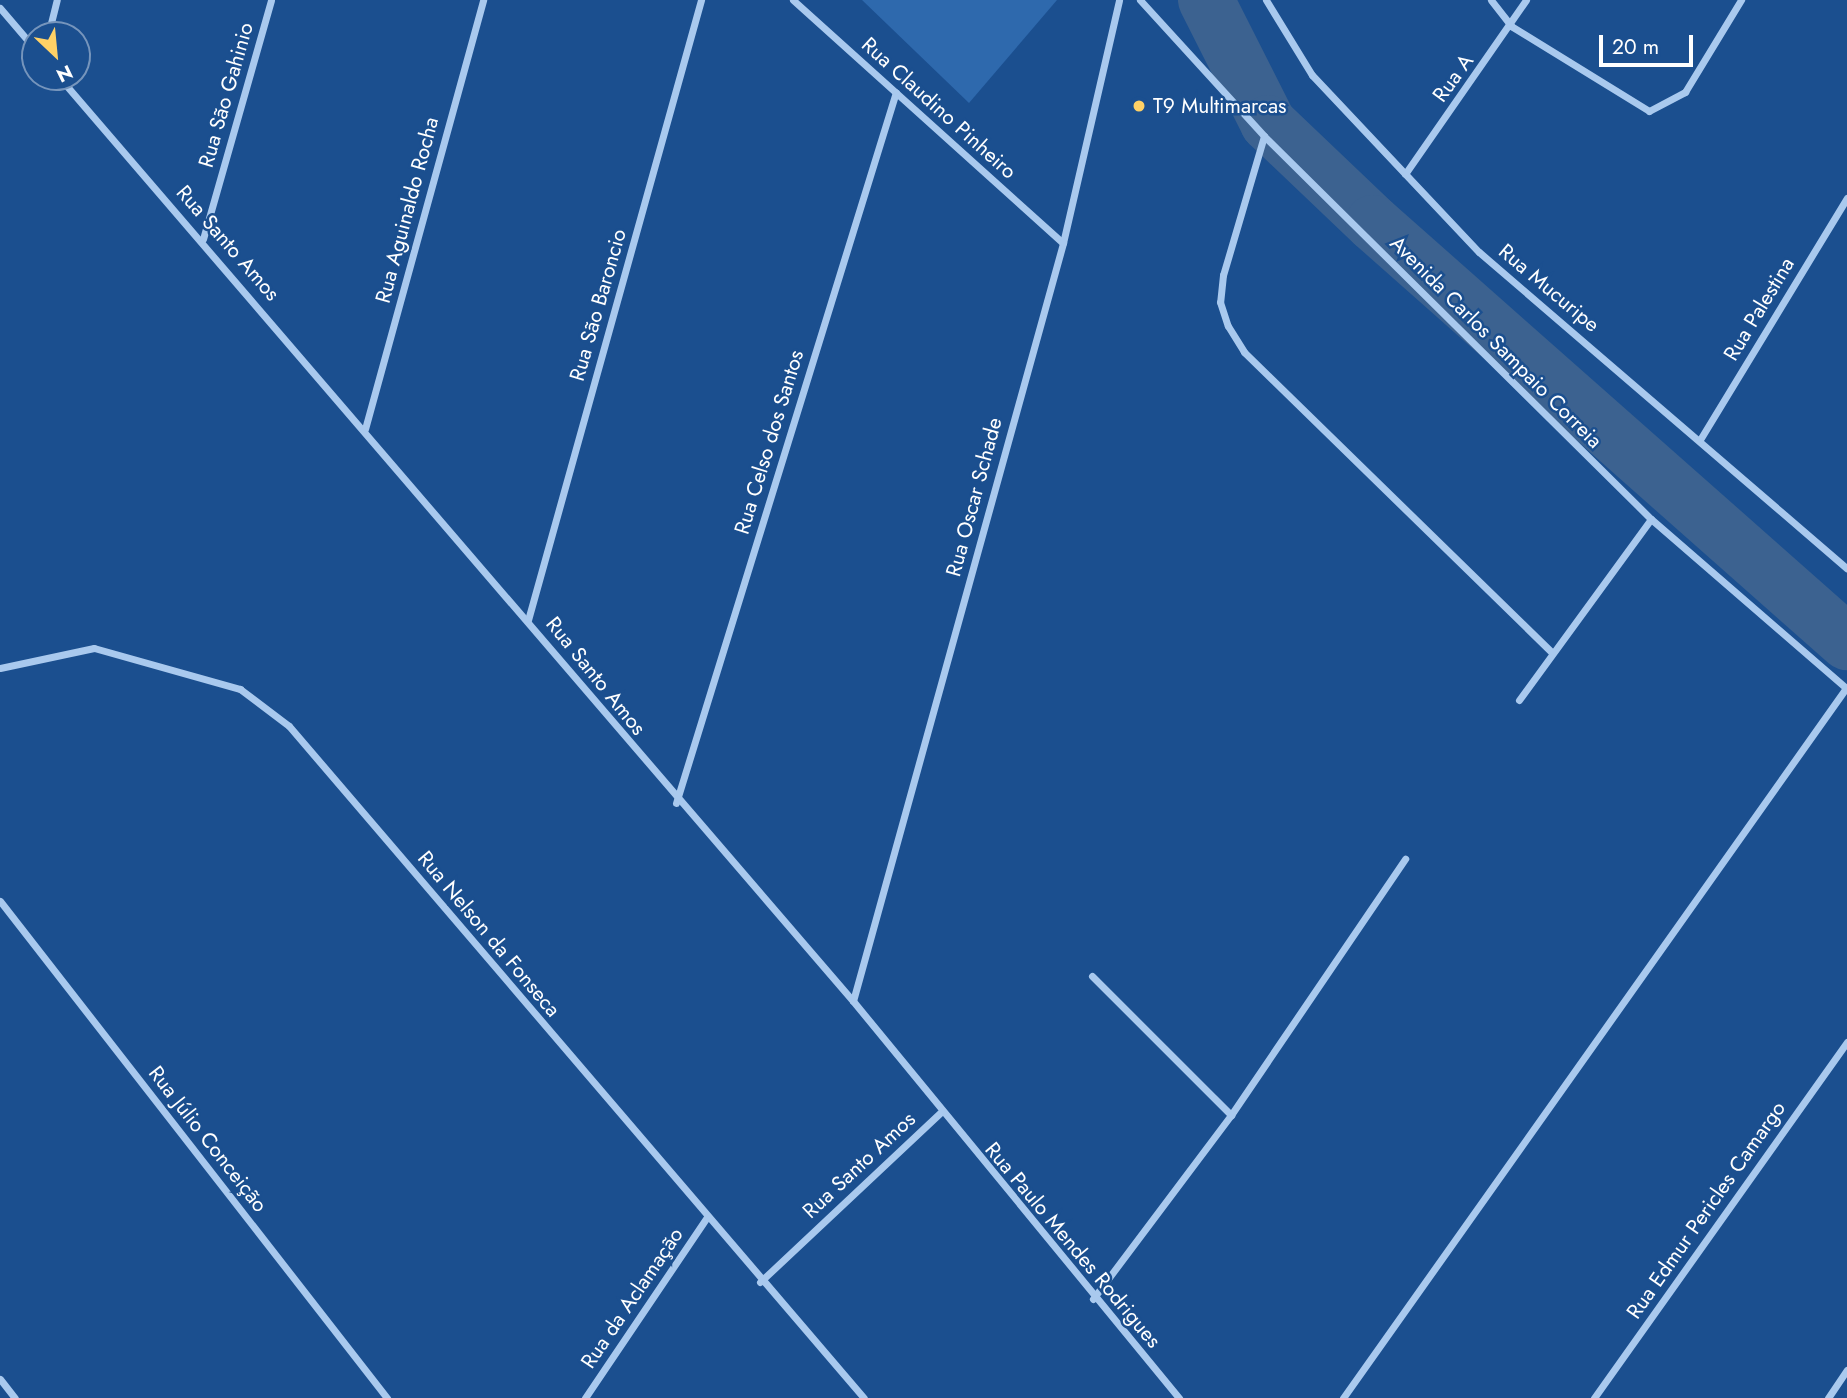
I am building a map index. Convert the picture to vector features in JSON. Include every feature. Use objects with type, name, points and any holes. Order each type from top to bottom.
[{"type":"street","points":[[52,21],[57,0]]},
{"type":"street","name":"Rua São Gahinio","points":[[203,239],[271,0]]},
{"type":"street","name":"Rua Aguinaldo Rocha","points":[[365,429],[483,0]]},
{"type":"street","name":"Rua São Baroncio","points":[[528,620],[701,0]]},
{"type":"street","name":"Rua Claudino Pinheiro","points":[[793,0],[1063,243]]},
{"type":"street","name":"Rua Oscar Schade","points":[[853,1001],[1063,243],[1119,0]]},
{"type":"street","name":"Avenida Carlos Sampaio Correia","points":[[1140,0],[1264,136],[1651,519],[1846,689]]},
{"type":"street","name":"Rua Mucuripe","points":[[1266,0],[1312,75],[1479,252],[1701,438],[1847,568]]},
{"type":"street","points":[[1492,0],[1511,26],[1648,111],[1685,92],[1741,0]]},
{"type":"street","name":"Rua A","points":[[1405,174],[1511,26],[1526,0]]},
{"type":"street","points":[[0,8],[21,33]]},
{"type":"street","name":"Rua Santo Amos","points":[[71,91],[203,239],[528,620],[676,803],[853,1001],[940,1113],[760,1282]]},
{"type":"street","name":"Rua Celso dos Santos","points":[[676,803],[896,92]]},
{"type":"street","points":[[1264,136],[1223,275],[1220,302],[1228,326],[1244,352],[1551,652]]},
{"type":"street","name":"Rua Palestina","points":[[1701,438],[1847,198]]},
{"type":"street","points":[[1519,700],[1551,652],[1651,519]]},
{"type":"street","name":"Rua Nelson da Fonseca","points":[[0,668],[106,651],[240,688],[289,726],[760,1282],[864,1398]]},
{"type":"street","points":[[1343,1398],[1846,689]]},
{"type":"street","points":[[1093,1299],[1231,1115],[1405,859]]},
{"type":"street","name":"Rua Júlio Conceição","points":[[0,901],[387,1398]]},
{"type":"street","points":[[1093,976],[1231,1115]]},
{"type":"street","name":"Rua Edmur Pericles Camargo","points":[[1594,1398],[1847,1042]]},
{"type":"street","name":"Rua Paulo Mendes Rodrigues","points":[[940,1113],[1093,1299],[1180,1398]]},
{"type":"street","name":"Rua da Aclamação","points":[[586,1398],[707,1217]]},
{"type":"street","points":[[1828,1398],[1847,1370]]},
{"type":"street","points":[[0,1379],[15,1398]]},
{"type":"shaded area","points":[[862,0],[1057,0],[969,103]]},
{"type":"waterway","points":[[1206,0],[1268,123],[1373,223],[1847,642]]},
{"type":"place","name":"T9 Multimarcas","points":[[1139,106]]}]
